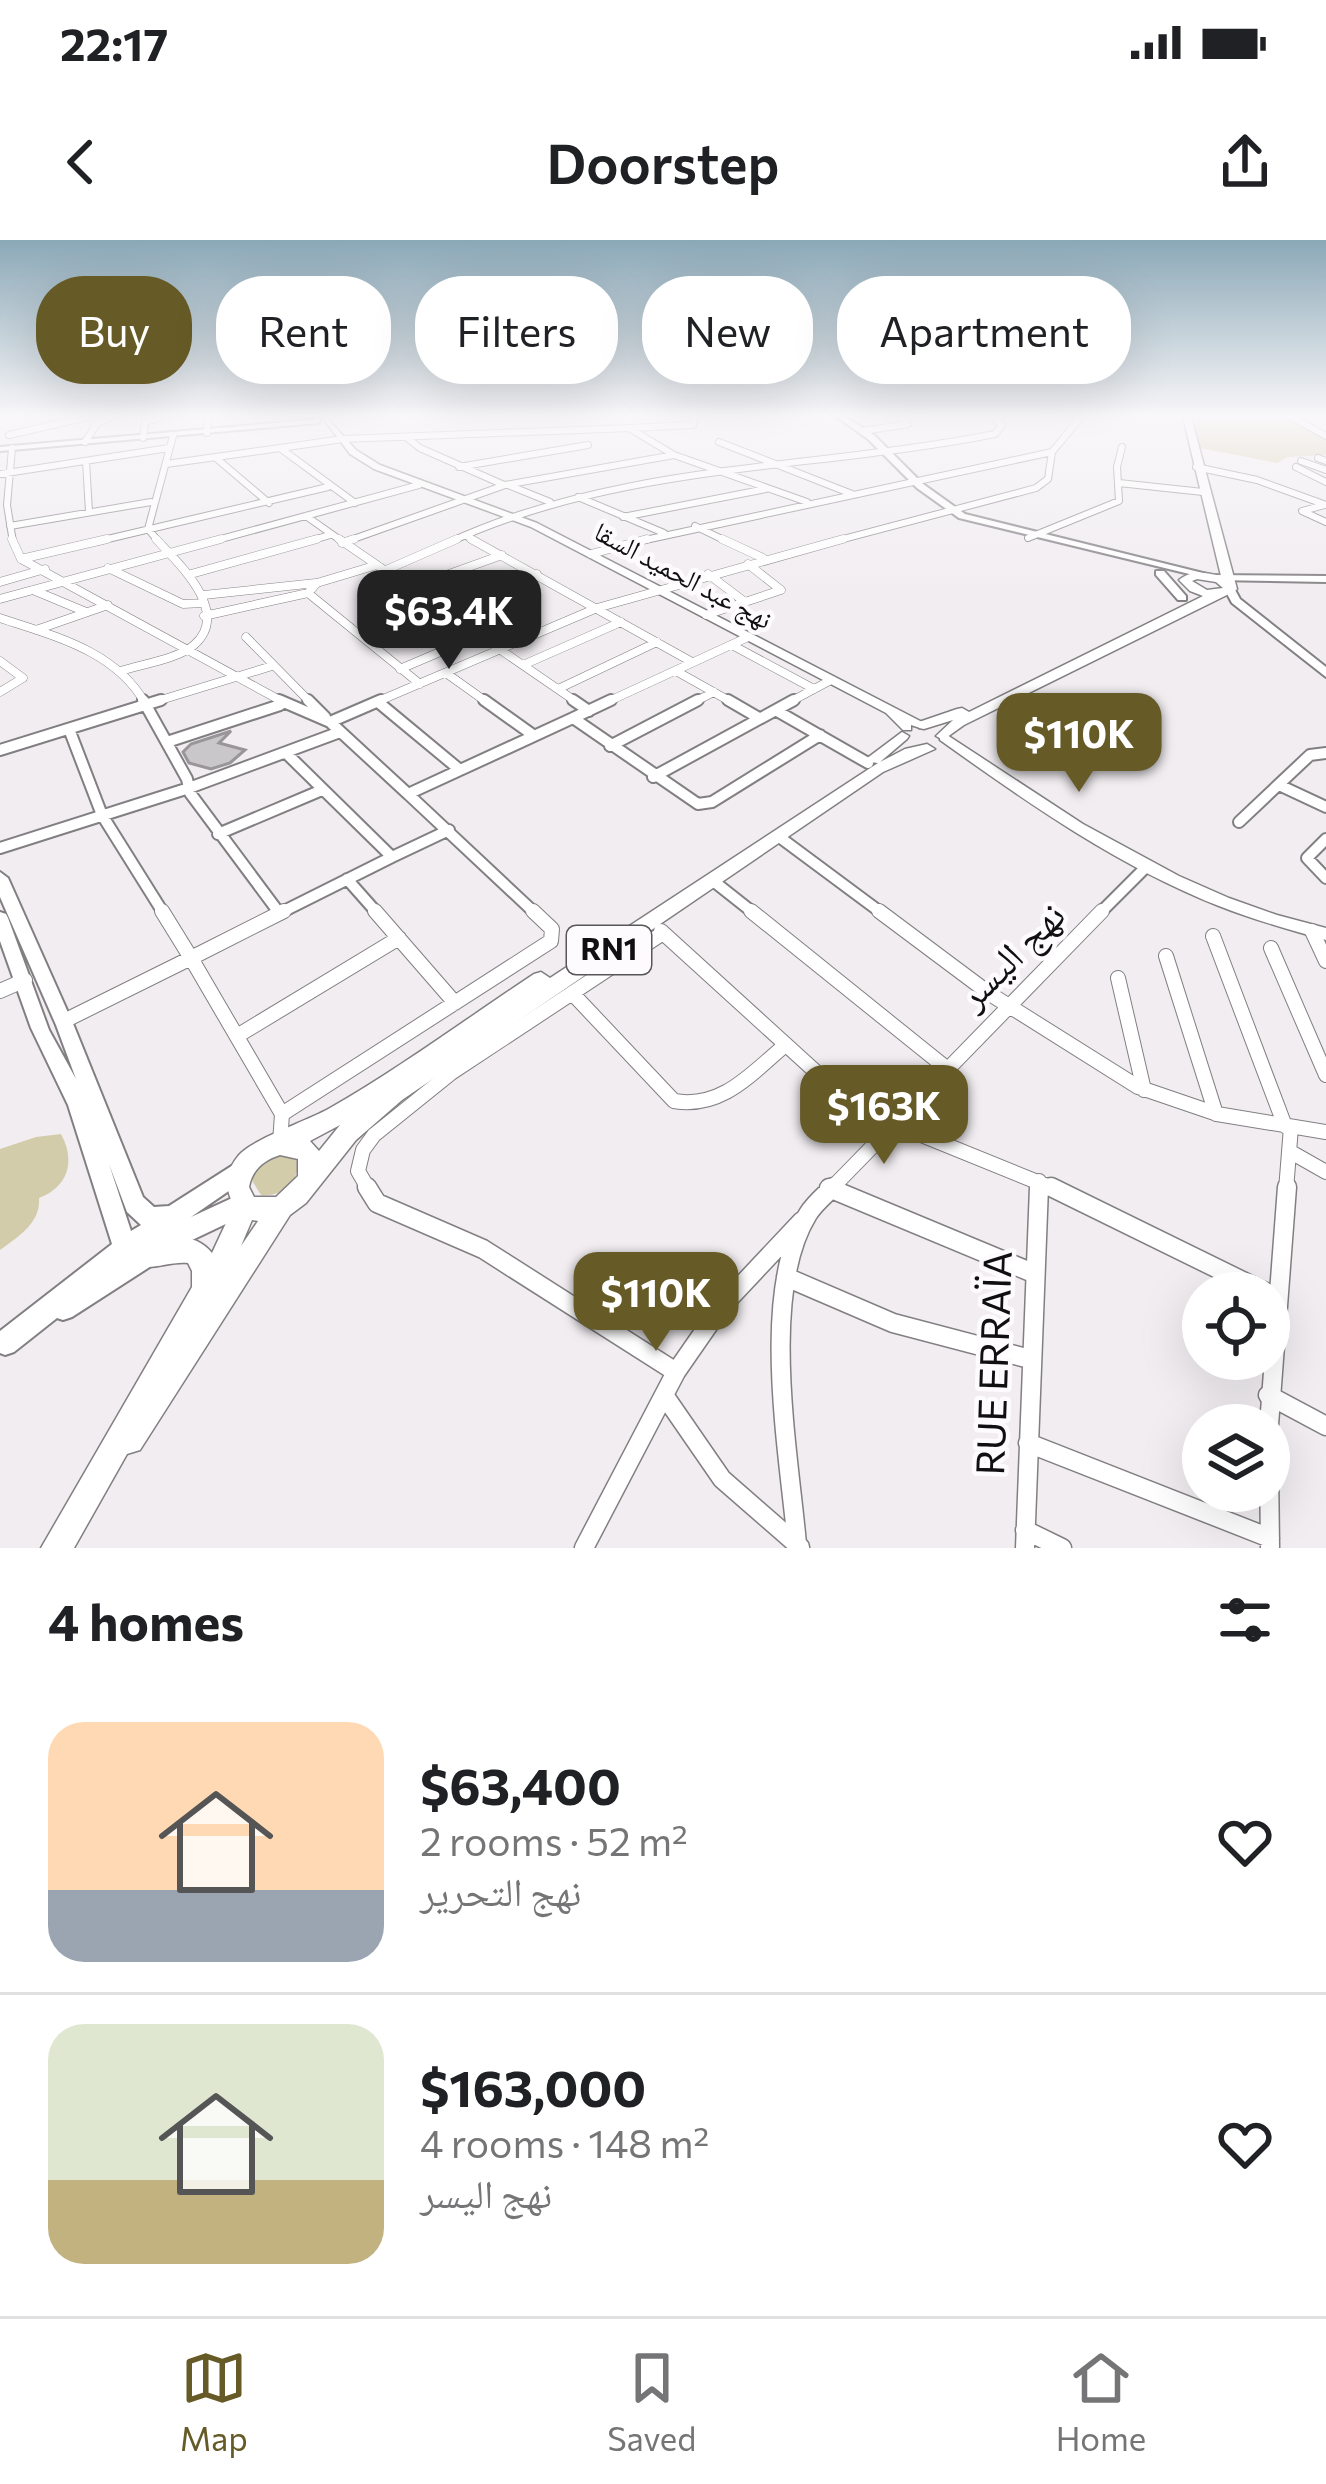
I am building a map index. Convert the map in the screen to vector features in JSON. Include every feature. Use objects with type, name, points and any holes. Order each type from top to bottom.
[{"type":"main road","points":[[910,478],[949,511],[1207,585],[1326,673]]},
{"type":"main road","points":[[1199,478],[1222,556],[1246,572],[1282,579]]},
{"type":"main road","points":[[1207,585],[1214,530]]},
{"type":"main road","points":[[1030,537],[1207,585],[1325,579]]},
{"type":"main road","points":[[1207,585],[1222,556]]},
{"type":"main road","points":[[1207,585],[1325,579]]},
{"type":"main road","name":"RN1","points":[[91,1492],[161,1396],[281,1208],[293,1201],[368,1114],[445,1068],[555,991],[913,728],[965,711],[1207,585]]},
{"type":"main road","name":"RN1","points":[[57,1548],[197,1306],[244,1206],[237,1188],[243,1168],[259,1152],[340,1114],[555,991],[657,928],[712,880],[897,758],[936,742],[959,722],[1207,585]]},
{"type":"main road","points":[[913,728],[936,742]]},
{"type":"main road","points":[[913,728],[914,746],[936,742]]},
{"type":"main road","points":[[0,878],[56,1026],[140,1213],[164,1219],[187,1210]]},
{"type":"main road","points":[[0,918],[6,951],[56,1026],[82,1117],[134,1253]]},
{"type":"main road","points":[[283,1144],[296,1145],[310,1158],[310,1179]]},
{"type":"main road","points":[[2,1345],[134,1253],[243,1168]]},
{"type":"main road","points":[[134,1253],[244,1206],[268,1211],[281,1208]]},
{"type":"main road","points":[[134,1253],[172,1247],[202,1256],[207,1270],[197,1306]]},
{"type":"street","points":[[4,478],[6,527],[20,559],[68,579],[230,680],[330,722],[597,608],[1044,484],[1045,478]]},
{"type":"street","points":[[87,478],[89,512]]},
{"type":"street","points":[[121,671],[184,652],[200,641],[204,599],[190,574],[148,529],[161,478]]},
{"type":"street","points":[[240,478],[269,502]]},
{"type":"street","points":[[317,478],[355,502]]},
{"type":"street","name":"نهج عبد الحميد السقا","points":[[404,478],[512,516],[591,554],[890,710],[913,728]]},
{"type":"street","points":[[488,478],[551,502]]},
{"type":"street","points":[[342,542],[507,485],[543,478]]},
{"type":"street","points":[[107,567],[183,604],[317,583],[381,567],[468,538],[551,502],[684,478]]},
{"type":"street","points":[[735,478],[807,502]]},
{"type":"street","points":[[813,478],[853,494]]},
{"type":"street","points":[[591,554],[694,526],[936,478]]},
{"type":"street","points":[[1030,537],[1115,503],[1120,496],[1119,478]]},
{"type":"street","points":[[1248,478],[1326,505]]},
{"type":"street","points":[[1119,483],[1203,492]]},
{"type":"street","points":[[0,598],[419,485]]},
{"type":"street","points":[[20,559],[328,487]]},
{"type":"street","points":[[623,517],[767,489]]},
{"type":"street","points":[[577,497],[666,533]]},
{"type":"street","points":[[6,527],[152,502]]},
{"type":"street","points":[[1326,505],[1302,511],[1326,523]]},
{"type":"street","points":[[305,516],[590,711]]},
{"type":"street","points":[[694,526],[764,559]]},
{"type":"street","points":[[190,574],[330,535]]},
{"type":"street","points":[[468,538],[692,662]]},
{"type":"street","points":[[410,588],[502,555]]},
{"type":"street","points":[[706,615],[781,590],[748,564]]},
{"type":"street","points":[[0,582],[45,569]]},
{"type":"street","points":[[440,608],[537,574]]},
{"type":"street","points":[[709,574],[745,602]]},
{"type":"street","points":[[204,616],[308,593],[317,583]]},
{"type":"street","points":[[32,589],[87,612]]},
{"type":"street","points":[[308,593],[420,684]]},
{"type":"street","points":[[35,631],[108,605]]},
{"type":"street","points":[[2,621],[76,644],[121,671],[218,834],[280,914]]},
{"type":"street","points":[[523,665],[621,622]]},
{"type":"street","points":[[400,669],[480,635]]},
{"type":"street","points":[[246,637],[340,732],[552,929],[551,941],[514,967],[282,1114]]},
{"type":"street","points":[[408,794],[748,638]]},
{"type":"street","points":[[558,689],[657,642]]},
{"type":"street","points":[[732,645],[814,689]]},
{"type":"street","points":[[0,661],[23,678],[0,692]]},
{"type":"street","points":[[0,750],[272,666]]},
{"type":"street","points":[[676,671],[759,718]]},
{"type":"street","points":[[446,673],[533,734]]},
{"type":"street","points":[[653,776],[831,680]]},
{"type":"street","points":[[610,746],[714,692]]},
{"type":"street","points":[[378,702],[460,770]]},
{"type":"street","points":[[167,742],[280,704]]},
{"type":"street","points":[[777,711],[868,763]]},
{"type":"street","points":[[572,718],[693,803],[705,804],[820,735]]},
{"type":"street","points":[[69,729],[102,815],[282,1114],[283,1144]]},
{"type":"street","points":[[0,848],[189,788],[340,732]]},
{"type":"street","points":[[936,742],[986,767],[1147,866],[1218,900],[1319,932],[1326,961]]},
{"type":"street","points":[[1239,821],[1310,755],[1326,753]]},
{"type":"street","points":[[286,754],[392,857]]},
{"type":"street","points":[[1279,784],[1326,807]]},
{"type":"street","points":[[218,834],[322,790]]},
{"type":"street","points":[[56,1026],[448,830]]},
{"type":"street","points":[[778,836],[990,994],[1010,1002],[1144,1090],[1216,1114],[1326,1132]]},
{"type":"street","points":[[1326,838],[1307,858],[1326,878]]},
{"type":"street","name":"نهج اليسر","points":[[797,1547],[781,1375],[786,1277],[807,1215],[887,1127],[1147,866]]},
{"type":"street","points":[[347,879],[455,1003]]},
{"type":"street","points":[[712,880],[946,1067]]},
{"type":"street","points":[[657,928],[783,1047],[887,1127],[1039,1181],[1224,1272]]},
{"type":"street","points":[[1213,936],[1288,1126],[1274,1272]]},
{"type":"street","points":[[237,1036],[399,938]]},
{"type":"street","points":[[1270,948],[1326,1075]]},
{"type":"street","points":[[1166,956],[1216,1114]]},
{"type":"street","points":[[514,967],[555,991],[674,1101],[687,1105],[713,1104],[783,1047]]},
{"type":"street","points":[[1118,977],[1144,1090]]},
{"type":"street","points":[[0,991],[25,980]]},
{"type":"street","points":[[445,1068],[363,1150],[358,1171],[377,1203],[483,1249],[676,1372]]},
{"type":"street","points":[[1289,1151],[1326,1172]]},
{"type":"street","name":"RUE ERRAÏA","points":[[1025,1539],[1039,1181]]},
{"type":"street","points":[[829,1188],[1033,1274]]},
{"type":"street","points":[[584,1548],[676,1372],[721,1307],[807,1215]]},
{"type":"street","points":[[786,1277],[893,1323],[1030,1359]]},
{"type":"street","points":[[1268,1380],[1268,1404]]},
{"type":"street","points":[[664,1395],[722,1479],[797,1547]]},
{"type":"street","points":[[1268,1395],[1326,1426]]},
{"type":"street","points":[[1028,1443],[1270,1543],[1270,1512]]},
{"type":"street","points":[[1025,1539],[1062,1548]]},
{"type":"shaded area","points":[[61,1134],[68,1154],[63,1180],[39,1198],[27,1228],[0,1250],[0,1149]]},
{"type":"shaded area","points":[[281,1153],[297,1161],[296,1176],[282,1191],[261,1195],[251,1179],[258,1165]]},
{"type":"building","points":[[231,731],[219,743],[245,750],[230,763],[211,769],[189,763],[183,752],[191,744]]}]
